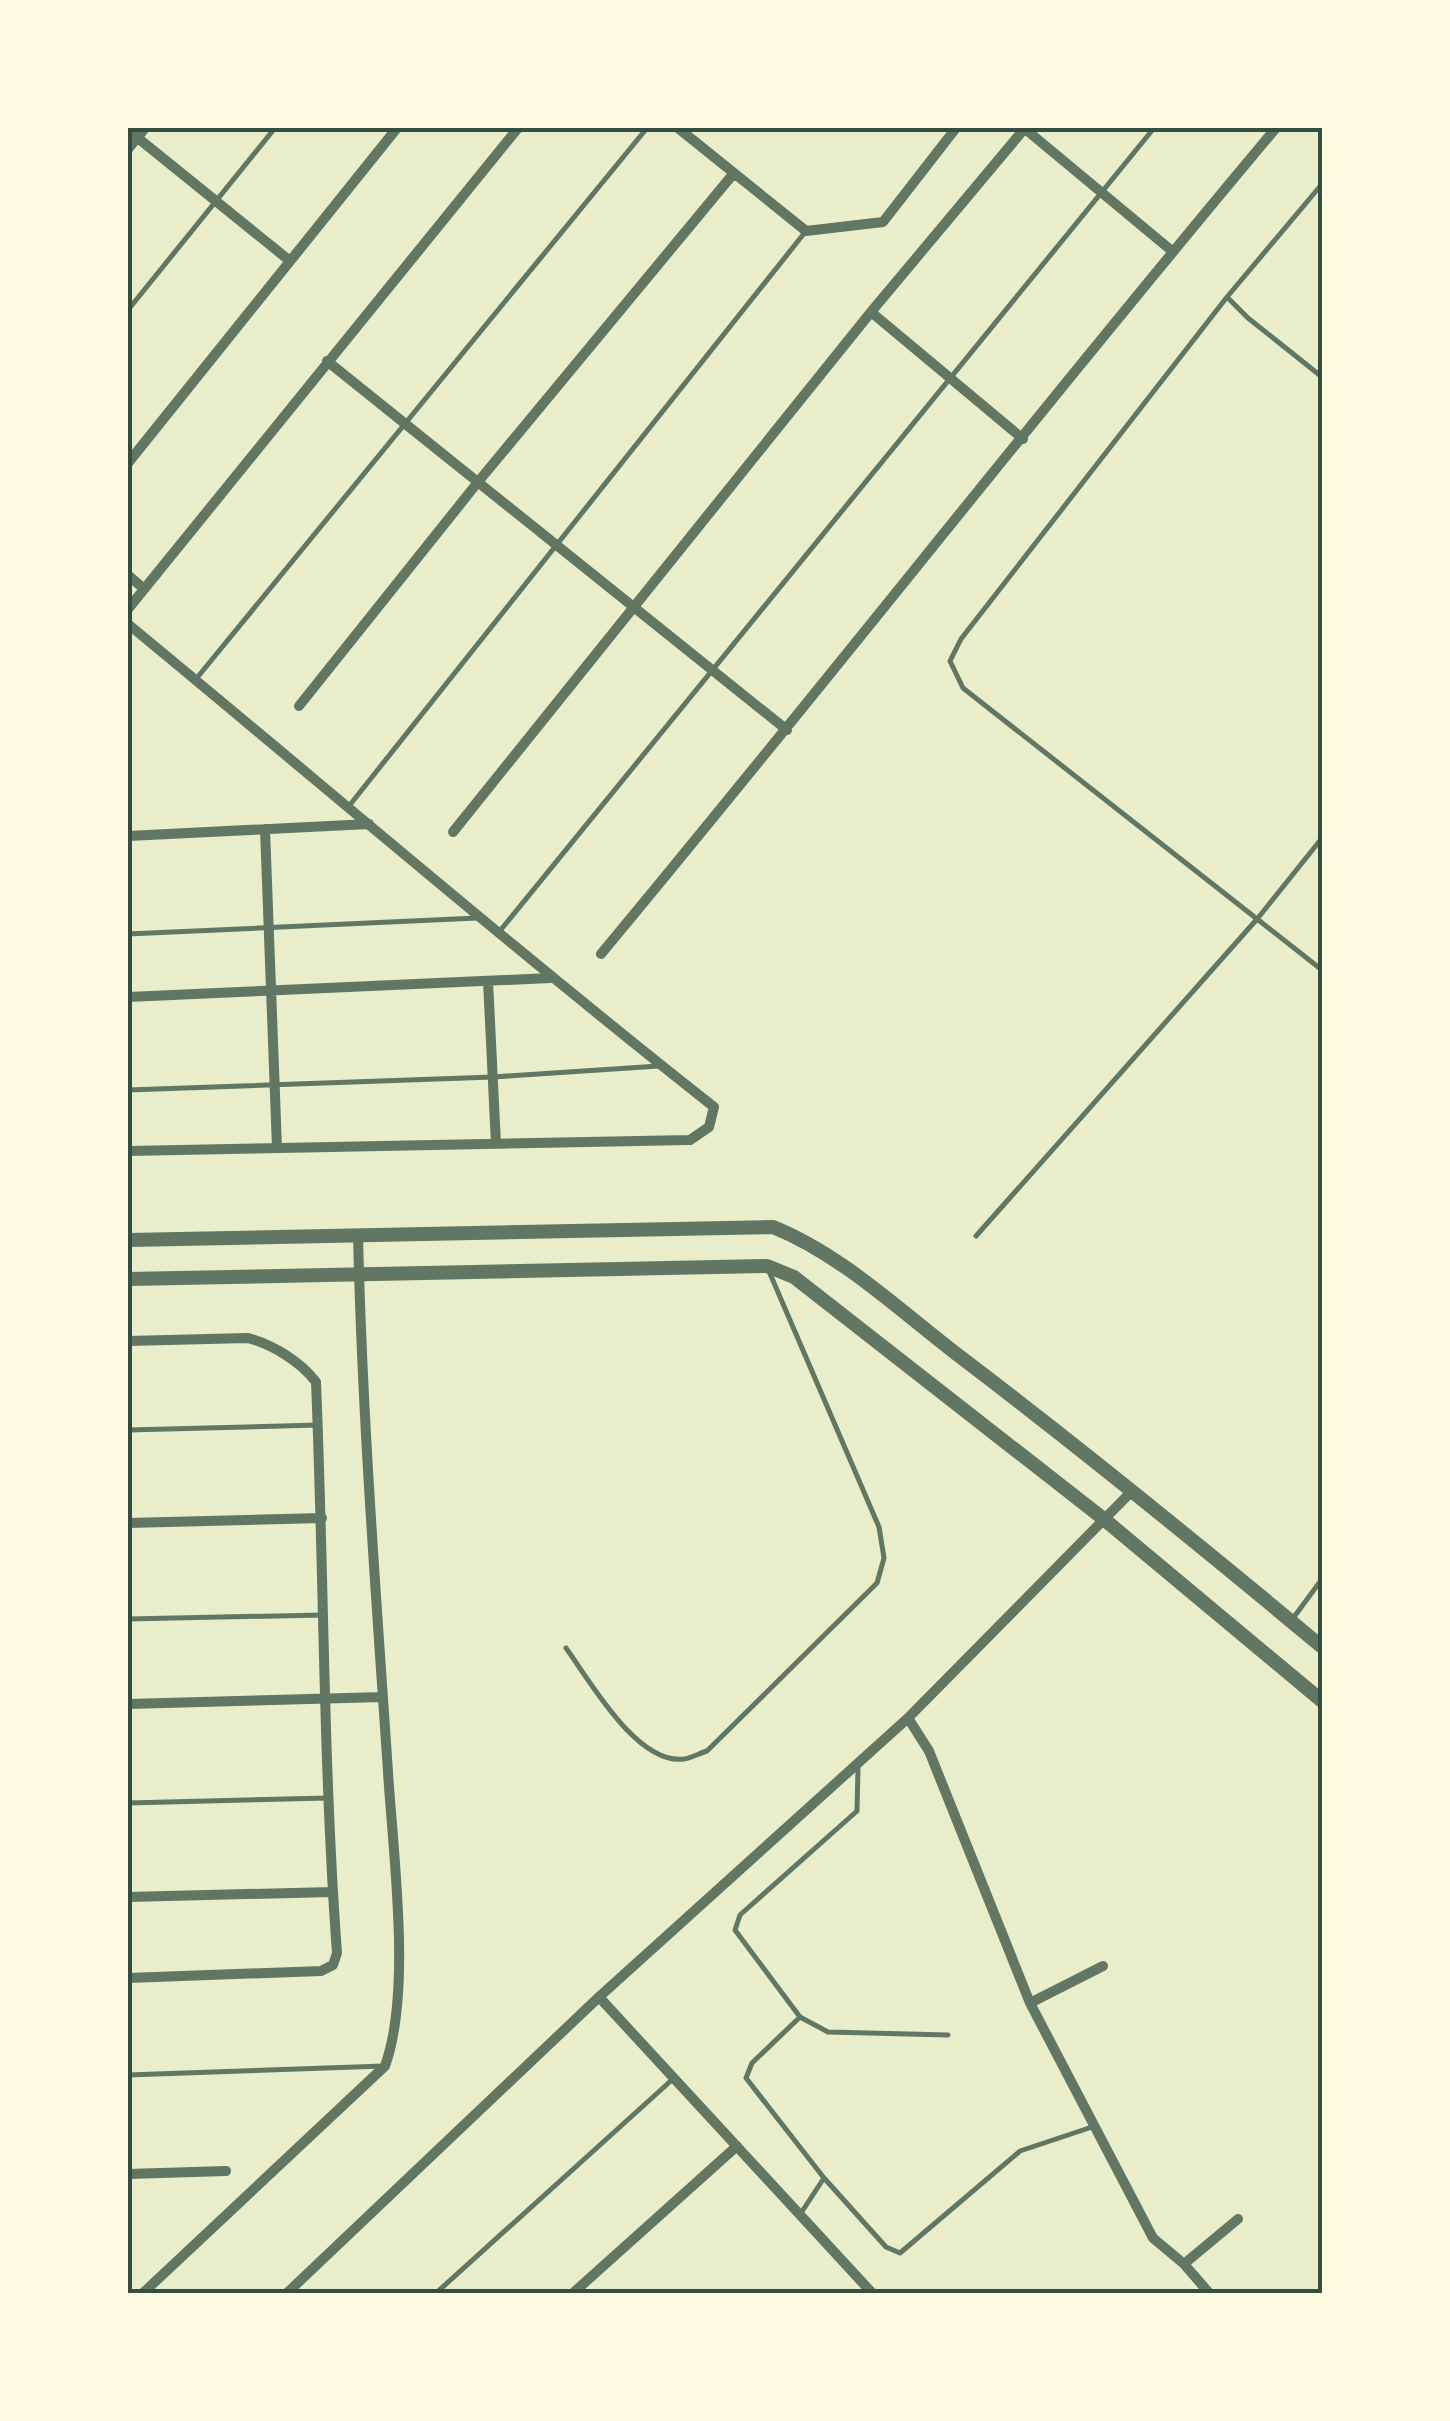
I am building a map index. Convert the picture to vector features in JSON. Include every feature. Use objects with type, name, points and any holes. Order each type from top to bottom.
[{"type":"street","points":[[132,134],[145,128]]},
{"type":"street","points":[[128,463],[397,128]]},
{"type":"street","points":[[128,609],[518,128]]},
{"type":"street","points":[[678,128],[806,232],[883,222],[956,128]]},
{"type":"street","points":[[453,832],[871,312],[1025,128],[1172,252]]},
{"type":"street","points":[[601,954],[1276,128]]},
{"type":"street","points":[[128,149],[132,134]]},
{"type":"street","points":[[132,134],[290,261]]},
{"type":"street","points":[[299,706],[734,173]]},
{"type":"street","points":[[871,312],[1023,439]]},
{"type":"street","points":[[327,361],[787,730]]},
{"type":"street","points":[[128,575],[143,588]]},
{"type":"street","points":[[128,624],[349,806],[477,918],[714,1108],[709,1127],[690,1140],[128,1151]]},
{"type":"street","points":[[128,836],[370,824]]},
{"type":"street","points":[[265,829],[278,1148]]},
{"type":"street","points":[[128,997],[550,978]]},
{"type":"street","points":[[488,981],[496,1144]]},
{"type":"street","points":[[128,1240],[773,1227],[798,1237],[850,1272],[1133,1490],[1322,1646]]},
{"type":"street","points":[[142,2294],[385,2066],[394,2043],[398,1951],[358,1234]]},
{"type":"street","points":[[128,1278],[767,1266],[794,1276],[1105,1520],[1322,1700]]},
{"type":"street","points":[[128,1340],[248,1338],[262,1342],[306,1369],[316,1382],[324,1699],[337,1954],[333,1966],[321,1970],[128,1978]]},
{"type":"street","points":[[286,2294],[600,1997],[908,1718],[1133,1490]]},
{"type":"street","points":[[128,1523],[322,1518]]},
{"type":"street","points":[[128,1704],[383,1697]]},
{"type":"street","points":[[908,1718],[929,1751],[1030,2003],[1094,2126],[1153,2238],[1184,2264],[1210,2294]]},
{"type":"street","points":[[128,1897],[332,1892]]},
{"type":"street","points":[[1030,2003],[1103,1966]]},
{"type":"street","points":[[600,1997],[869,2292]]},
{"type":"street","points":[[572,2294],[737,2146]]},
{"type":"street","points":[[128,2174],[226,2171]]},
{"type":"street","points":[[1184,2264],[1238,2219]]},
{"type":"lane","points":[[128,310],[275,128]]},
{"type":"lane","points":[[196,680],[647,128]]},
{"type":"lane","points":[[498,933],[1154,128]]},
{"type":"lane","points":[[1322,184],[1226,296],[961,639],[950,662],[964,688],[1322,970]]},
{"type":"lane","points":[[349,806],[806,232]]},
{"type":"lane","points":[[1226,296],[1322,377]]},
{"type":"lane","points":[[976,1236],[1258,918],[1322,838]]},
{"type":"lane","points":[[128,934],[477,918]]},
{"type":"lane","points":[[128,1090],[662,1066]]},
{"type":"lane","points":[[566,1648],[634,1739],[657,1753],[682,1759],[707,1750],[876,1583],[884,1558],[879,1526],[767,1266]]},
{"type":"lane","points":[[128,1430],[318,1425]]},
{"type":"lane","points":[[1292,1621],[1322,1579]]},
{"type":"lane","points":[[128,1619],[323,1616]]},
{"type":"lane","points":[[858,1765],[857,1811],[736,1922],[739,1937],[800,2017],[828,2032],[948,2035]]},
{"type":"lane","points":[[128,1803],[328,1798]]},
{"type":"lane","points":[[800,2017],[752,2063],[746,2078],[824,2178],[886,2247],[900,2253],[1020,2151],[1094,2126]]},
{"type":"lane","points":[[128,2075],[385,2066]]},
{"type":"lane","points":[[435,2294],[674,2078]]},
{"type":"lane","points":[[800,2216],[824,2178]]}]
